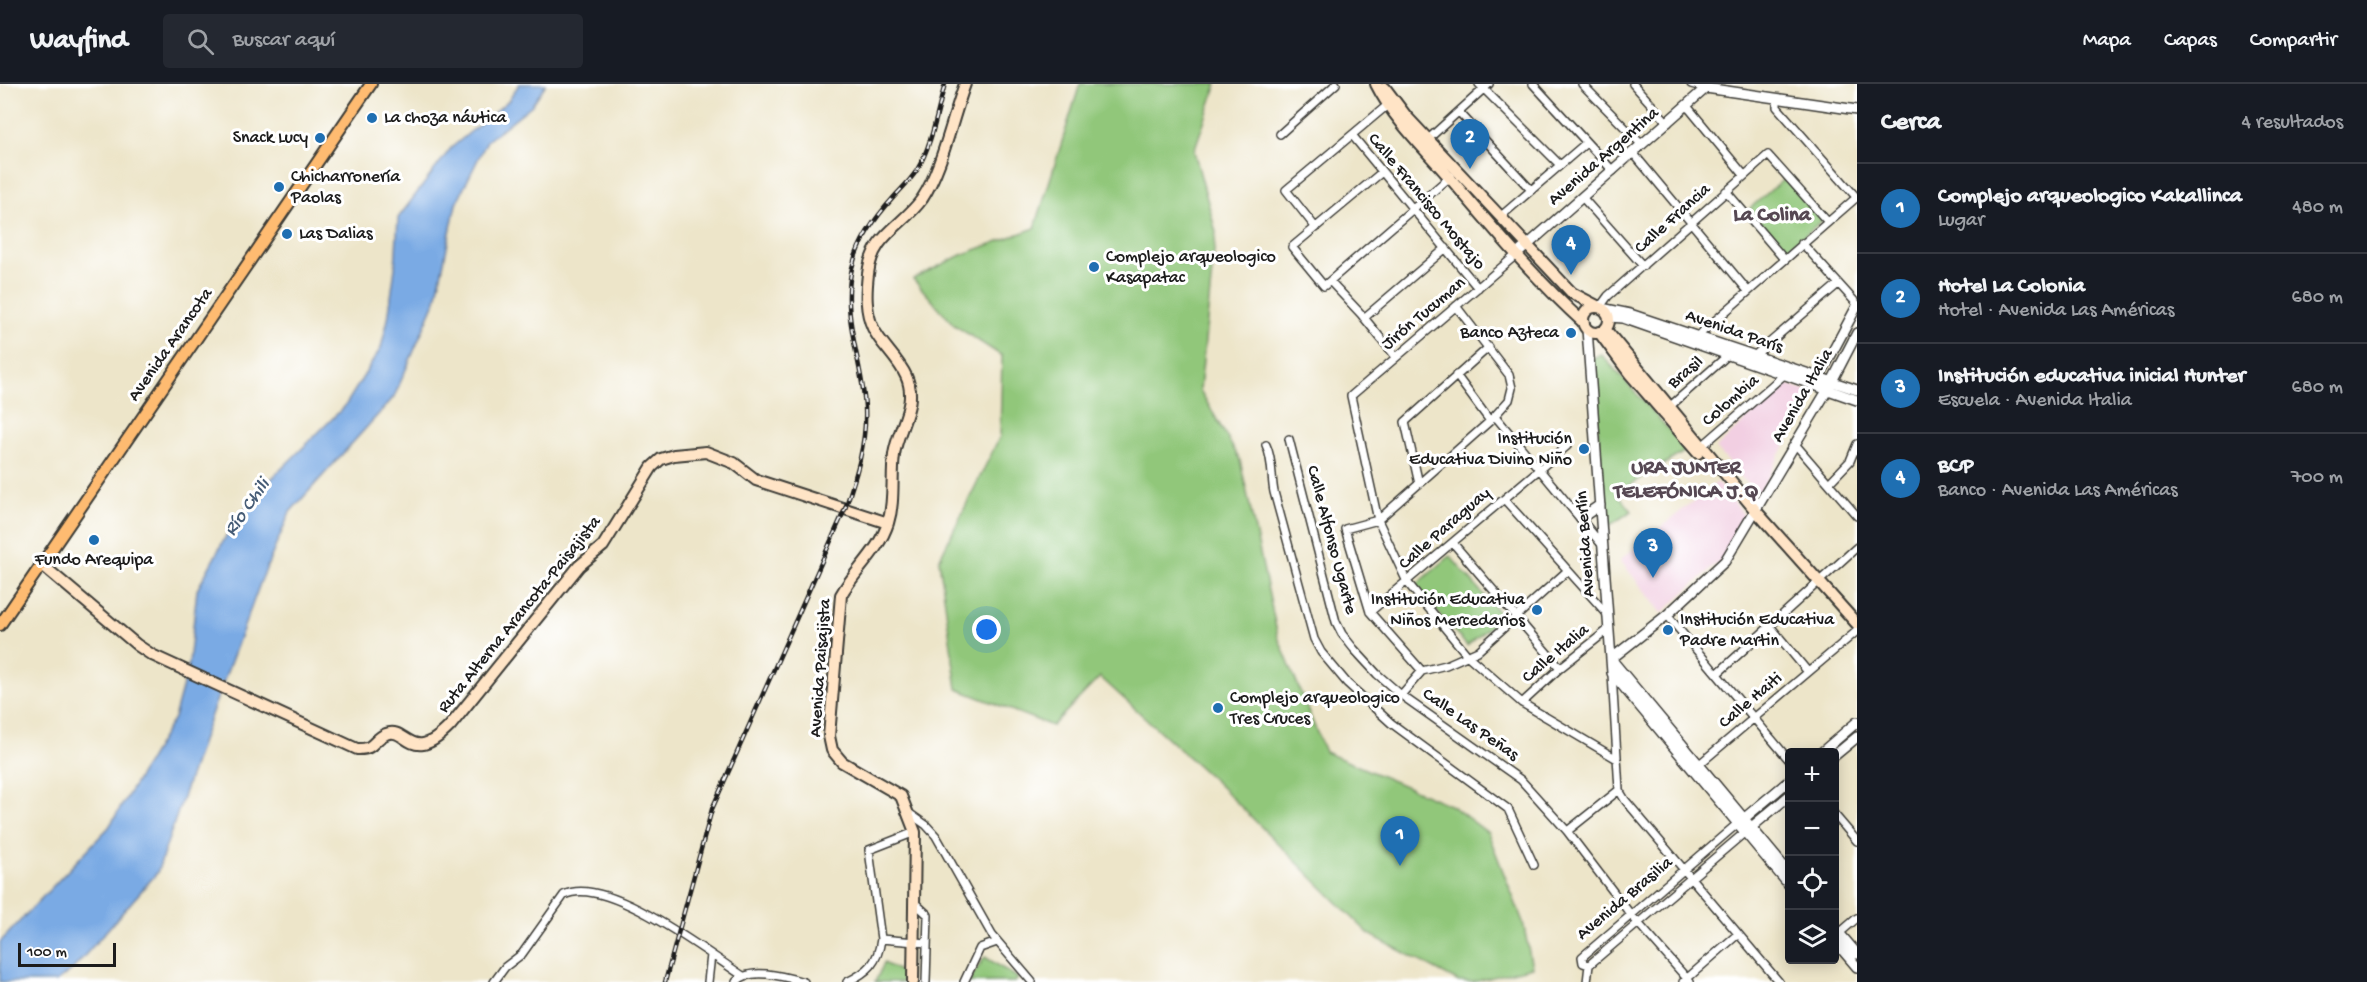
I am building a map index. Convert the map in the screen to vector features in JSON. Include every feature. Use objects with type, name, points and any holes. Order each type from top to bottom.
[{"type":"main road","name":"Avenida Arancota","points":[[0,625],[40,563],[370,84]]},
{"type":"main road","name":"Avenida Paisajista","points":[[913,982],[915,832],[909,813],[901,796],[842,762],[832,750],[829,736],[841,595],[849,581],[877,546],[888,523],[893,495],[894,453],[907,417],[910,399],[907,378],[873,328],[866,305],[868,272],[874,249],[886,233],[921,200],[933,177],[965,84]]},
{"type":"main road","points":[[1376,84],[1453,174],[1516,255],[1594,329],[1630,374],[1700,449],[1746,508],[1756,511],[1857,624]]},
{"type":"main road","points":[[1383,84],[1390,103]]},
{"type":"main road","points":[[1453,174],[1500,217],[1572,293],[1600,307],[1609,317],[1609,323],[1594,329]]},
{"type":"main road","points":[[1594,329],[1587,311],[1600,307]]},
{"type":"main road","name":"Ruta Alterna Arancota-Paisajista","points":[[40,563],[137,645],[179,668],[357,749],[370,748],[385,734],[393,733],[415,744],[426,745],[438,739],[579,566],[603,546],[652,466],[661,459],[674,455],[706,452],[734,463],[756,480],[888,523]]},
{"type":"street","points":[[1533,84],[1613,171]]},
{"type":"street","points":[[1582,84],[1642,145]]},
{"type":"street","points":[[1633,84],[1668,123]]},
{"type":"street","points":[[1690,84],[1857,111]]},
{"type":"street","points":[[1280,134],[1331,86]]},
{"type":"street","points":[[1425,142],[1484,86],[1559,164]]},
{"type":"street","name":"Avenida Argentina","points":[[1516,255],[1687,106],[1712,88]]},
{"type":"street","points":[[1694,339],[1827,221],[1857,198],[1777,107],[1777,99]]},
{"type":"street","points":[[1316,228],[1286,190],[1390,103]]},
{"type":"street","points":[[1687,106],[1744,175]]},
{"type":"street","points":[[1459,112],[1531,190]]},
{"type":"street","name":"Calle Francisco Mostajo","points":[[1352,135],[1478,288]]},
{"type":"street","points":[[1500,217],[1586,143]]},
{"type":"street","points":[[1634,154],[1748,291]]},
{"type":"street","name":"Calle Francia","points":[[1600,307],[1608,297],[1768,155],[1827,221]]},
{"type":"street","points":[[1382,172],[1292,247],[1364,318],[1396,357]]},
{"type":"street","points":[[1327,283],[1453,174]]},
{"type":"street","points":[[1726,191],[1784,259]]},
{"type":"street","points":[[1582,197],[1643,266]]},
{"type":"street","points":[[1802,243],[1857,305]]},
{"type":"street","points":[[1364,318],[1446,248]]},
{"type":"street","name":"Jirón Tucuman","points":[[1378,520],[1351,396],[1516,255]]},
{"type":"street","points":[[1754,356],[1838,284]]},
{"type":"street","name":"Avenida Italia","points":[[1816,381],[1857,305]]},
{"type":"street","points":[[1422,671],[1370,612],[1346,529],[1378,520],[1509,400],[1512,388],[1509,375],[1456,306]]},
{"type":"street","name":"Avenida París","points":[[1600,307],[1630,314],[1728,355],[1785,374],[1857,390]]},
{"type":"street","name":"Avenida París","points":[[1609,317],[1623,318],[1754,356],[1816,381]]},
{"type":"street","name":"Avenida Berlín","points":[[1594,329],[1589,354],[1612,673]]},
{"type":"street","points":[[1839,338],[1855,340]]},
{"type":"street","name":"Avenida Italia","points":[[1611,659],[1667,615],[1725,561],[1855,340]]},
{"type":"street","points":[[1419,484],[1405,422],[1489,347]]},
{"type":"street","name":"Brasil","points":[[1666,410],[1728,355]]},
{"type":"street","name":"Colombia","points":[[1700,449],[1785,374]]},
{"type":"street","points":[[1456,375],[1539,468],[1603,546]]},
{"type":"street","name":"Avenida París","points":[[1829,385],[1857,400]]},
{"type":"street","name":"Calle Alfonso Ugarte","points":[[1289,439],[1336,622],[1354,649],[1401,695]]},
{"type":"street","points":[[1795,444],[1857,516]]},
{"type":"street","points":[[1829,483],[1850,461],[1857,444]]},
{"type":"street","points":[[1266,445],[1271,459],[1270,473],[1274,492],[1314,639],[1321,652],[1347,683],[1391,723],[1508,809],[1534,865]]},
{"type":"street","name":"Calle Paraguay","points":[[1370,612],[1567,446]]},
{"type":"street","points":[[1504,499],[1608,615]]},
{"type":"street","points":[[1581,518],[1600,505]]},
{"type":"street","points":[[1378,520],[1407,582],[1468,656],[1522,703],[1617,759]]},
{"type":"street","points":[[1454,543],[1560,668]]},
{"type":"street","points":[[1717,674],[1857,547]]},
{"type":"street","points":[[1401,695],[1422,671],[1478,651],[1567,571]]},
{"type":"street","points":[[1667,615],[1785,755]]},
{"type":"street","points":[[1770,626],[1808,672]]},
{"type":"street","name":"Calle Italia","points":[[1522,703],[1560,668],[1609,629]]},
{"type":"street","name":"Calle Haiti","points":[[1695,768],[1857,631]]},
{"type":"street","points":[[1611,659],[1695,768]]},
{"type":"street","points":[[1612,673],[1619,790],[1779,982]]},
{"type":"street","points":[[1612,673],[1748,830],[1785,869]]},
{"type":"street","name":"Calle Las Peñas","points":[[1401,695],[1521,780],[1568,831],[1631,915],[1687,981]]},
{"type":"street","points":[[1828,748],[1857,722]]},
{"type":"street","points":[[1839,752],[1857,737]]},
{"type":"street","name":"Avenida Brasilia","points":[[1785,784],[1582,957],[1583,963],[1588,965],[1785,799]]},
{"type":"street","points":[[1570,829],[1619,790]]},
{"type":"street","points":[[909,813],[926,825],[936,836],[997,942],[1032,982]]},
{"type":"street","points":[[1839,819],[1855,835]]},
{"type":"street","points":[[1748,830],[1785,879]]},
{"type":"street","points":[[847,982],[870,968],[879,953],[881,939],[869,850],[915,832]]},
{"type":"street","points":[[494,982],[505,967],[522,954],[564,895],[573,891],[586,890],[628,905],[678,932],[743,976],[779,975],[804,982]]},
{"type":"street","points":[[914,902],[928,915],[926,982]]},
{"type":"street","points":[[1839,932],[1857,918]]},
{"type":"street","points":[[1687,981],[1738,934]]},
{"type":"street","points":[[1839,937],[1857,954]]},
{"type":"street","points":[[881,939],[927,943]]},
{"type":"street","points":[[1839,939],[1857,967]]},
{"type":"street","points":[[964,982],[980,948],[997,942]]},
{"type":"street","points":[[708,982],[711,955]]},
{"type":"street","points":[[1587,982],[1588,965]]},
{"type":"street","points":[[736,982],[743,976]]},
{"type":"shaded area","points":[[1784,384],[1813,393],[1758,496],[1716,448]]},
{"type":"shaded area","points":[[1717,482],[1745,517],[1724,557],[1662,613],[1620,560]]},
{"type":"green space","points":[[1080,84],[1217,84],[1194,151],[1216,232],[1200,390],[1240,460],[1278,637],[1325,752],[1452,806],[1488,833],[1523,922],[1532,967],[1474,982],[1459,982],[1369,934],[1217,783],[1100,677],[1052,726],[957,689],[939,560],[1000,436],[1002,356],[954,325],[913,279],[961,255],[1035,228]]},
{"type":"green space","points":[[1785,178],[1824,219],[1787,250],[1749,209]]},
{"type":"green space","points":[[1601,354],[1687,450],[1617,493],[1632,511],[1607,527],[1591,359]]},
{"type":"green space","points":[[1450,556],[1502,616],[1467,646],[1415,586]]},
{"type":"green space","points":[[985,957],[1018,978],[1015,982],[968,982]]},
{"type":"green space","points":[[884,963],[907,975],[904,982],[875,982]]},
{"type":"water","name":"Río Chili","points":[[519,84],[546,84],[532,105],[487,141],[456,204],[436,300],[394,397],[290,512],[261,581],[211,715],[157,873],[73,969],[56,982],[0,982],[0,942],[109,827],[174,718],[189,663],[197,590],[232,525],[257,493],[345,406],[381,348],[388,319],[395,268],[398,218],[451,148],[509,100]]},
{"type":"railway","points":[[665,982],[712,809],[845,509],[857,472],[864,433],[865,407],[850,321],[849,286],[855,258],[874,222],[917,170],[930,139],[945,84]]},
{"type":"place","name":"La choza náutica","points":[[372,118]]},
{"type":"place","name":"Snack Lucy","points":[[320,138]]},
{"type":"place","name":"Hotel La Colonia","points":[[1470,169]]},
{"type":"place","name":"Chicharronería Paolas","points":[[279,187]]},
{"type":"place","name":"Las Dalias","points":[[287,234]]},
{"type":"place","name":"Complejo arqueologico Kasapatac","points":[[1094,267]]},
{"type":"place","name":"BCP","points":[[1571,275]]},
{"type":"place","name":"Banco Azteca","points":[[1571,333]]},
{"type":"place","name":"Institución Educativa Divino Niño","points":[[1584,449]]},
{"type":"place","name":"Fundo Arequipa","points":[[94,540]]},
{"type":"place","name":"Institución educativa inicial Hunter","points":[[1653,578]]},
{"type":"place","name":"Institución Educativa Niños Mercedarios","points":[[1537,610]]},
{"type":"place","name":"Institución Educativa Padre Martin","points":[[1668,630]]},
{"type":"place","name":"Complejo arqueologico Tres Cruces","points":[[1218,708]]},
{"type":"place","name":"Complejo arqueologico Kakallinca","points":[[1400,866]]},
{"type":"district","name":"La Colina","points":[[1772,216]]},
{"type":"district","name":"URA JUNTER TELEFÓNICA J.Q","points":[[1686,481]]}]
